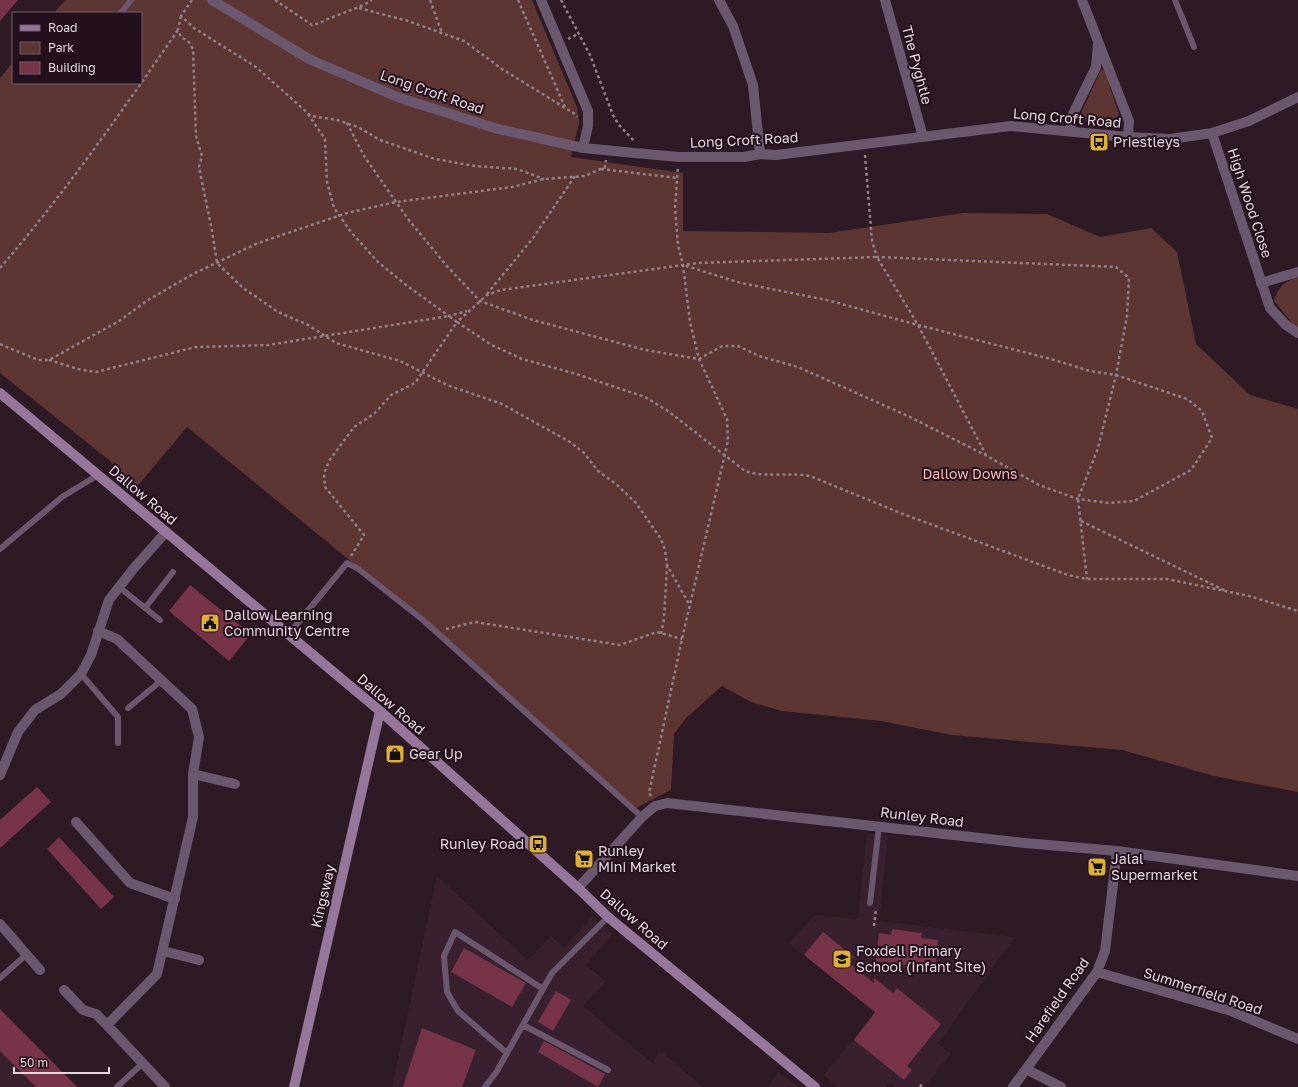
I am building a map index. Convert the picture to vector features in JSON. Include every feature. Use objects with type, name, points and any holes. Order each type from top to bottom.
[{"type":"street","name":"Long Croft Road","points":[[212,0],[309,59],[400,98],[498,129],[583,148],[679,157],[744,157],[760,154],[776,155],[1011,126],[1128,137],[1170,138],[1212,132],[1249,121],[1298,97]]},
{"type":"street","points":[[541,0],[588,111],[583,148]]},
{"type":"street","points":[[719,0],[733,26],[753,85],[760,154]]},
{"type":"street","name":"The Pyghtle","points":[[885,0],[923,138]]},
{"type":"street","points":[[1082,0],[1129,121],[1128,137]]},
{"type":"street","points":[[1070,131],[1073,114],[1096,67],[1099,41]]},
{"type":"street","name":"High Wood Close","points":[[1212,132],[1270,308],[1286,325],[1298,333]]},
{"type":"street","points":[[1261,283],[1298,272]]},
{"type":"street","name":"Dallow Road","points":[[0,393],[380,711],[578,888],[608,917],[813,1086]]},
{"type":"street","points":[[0,775],[18,732],[35,710],[62,694],[80,674],[91,655],[109,600],[166,532]]},
{"type":"street","points":[[98,631],[117,639],[192,709],[199,737],[193,774],[193,817],[157,974],[107,1025]]},
{"type":"street","name":"Kingsway","points":[[294,1087],[380,711]]},
{"type":"street","points":[[193,774],[235,784]]},
{"type":"street","name":"Runley Road","points":[[655,806],[667,804],[1025,843],[1116,851],[1298,876]]},
{"type":"street","points":[[578,888],[642,817],[655,806]]},
{"type":"street","points":[[76,822],[130,883],[175,899]]},
{"type":"street","name":"Harefield Road","points":[[1013,1087],[1098,972],[1105,951],[1116,851]]},
{"type":"street","points":[[0,924],[40,970]]},
{"type":"street","points":[[162,951],[199,960]]},
{"type":"street","name":"Summerfield Road","points":[[1098,972],[1231,1012],[1298,1039]]},
{"type":"street","points":[[64,990],[83,1010],[96,1014],[165,1087]]},
{"type":"street","points":[[1026,1069],[1060,1087]]},
{"type":"lane","points":[[122,12],[131,0]]},
{"type":"lane","points":[[1176,0],[1194,47]]},
{"type":"lane","points":[[0,549],[62,497],[73,492],[98,475]]},
{"type":"lane","points":[[288,635],[347,563],[357,568],[436,631],[642,817]]},
{"type":"lane","points":[[146,608],[173,572]]},
{"type":"lane","points":[[119,587],[160,620]]},
{"type":"lane","points":[[80,674],[118,717],[118,743]]},
{"type":"lane","points":[[128,708],[162,680]]},
{"type":"lane","points":[[870,903],[879,826]]},
{"type":"lane","points":[[485,1087],[507,1053],[552,973],[608,917]]},
{"type":"lane","points":[[507,1053],[458,1011],[447,992],[444,956],[455,932],[543,989]]},
{"type":"lane","points":[[0,978],[27,954]]},
{"type":"lane","points":[[523,1025],[608,1070]]},
{"type":"lane","points":[[117,1087],[142,1063]]},
{"type":"path","points":[[142,81],[178,29],[181,16],[192,0]]},
{"type":"path","points":[[275,0],[312,25],[359,8],[372,0]]},
{"type":"path","points":[[430,0],[442,33]]},
{"type":"path","points":[[518,0],[565,108]]},
{"type":"path","points":[[561,0],[598,74],[613,115],[618,124],[635,143],[628,142]]},
{"type":"path","points":[[359,8],[408,21],[464,41],[502,69],[575,114],[586,134]]},
{"type":"path","points":[[181,16],[194,28],[256,67],[300,105],[325,139],[326,182],[334,208],[351,232],[378,262],[406,285],[490,344],[522,359],[645,397],[668,411],[745,471],[755,474],[797,474],[810,476],[903,514],[1068,575],[1087,579],[1166,579],[1230,592],[1298,611]]},
{"type":"path","points":[[178,29],[181,37],[188,41],[194,48],[196,136],[202,156],[199,167],[204,187],[217,263],[243,288],[278,312],[308,325],[328,336],[336,343],[400,361],[447,385],[502,404],[570,442],[584,453],[598,471],[616,484],[636,503],[661,539],[665,550],[667,565],[664,619],[661,634]]},
{"type":"path","points":[[566,40],[578,34]]},
{"type":"path","points":[[0,268],[31,232],[140,84]]},
{"type":"path","points":[[308,114],[358,126],[380,140],[435,159],[475,166],[517,169],[544,179]]},
{"type":"path","points":[[346,123],[364,156],[408,219],[437,254],[480,301],[533,320],[645,350],[699,359],[722,346],[738,346],[762,356],[798,366],[908,416],[987,456],[1039,485],[1078,499],[1108,503],[1134,501],[1191,470],[1212,438],[1202,412],[1187,399],[1116,375],[1090,371],[1051,358],[918,326],[827,300],[742,283],[683,265]]},
{"type":"path","points":[[864,144],[872,241],[877,257],[918,326],[987,456]]},
{"type":"path","points":[[655,806],[649,793],[682,639],[728,440],[727,419],[699,359],[690,322],[683,265],[678,245],[675,206],[679,157]]},
{"type":"path","points":[[49,360],[118,321],[148,300],[186,278],[258,242],[339,215],[396,202],[512,187],[544,179],[575,175],[585,176],[605,167],[606,160],[613,160]]},
{"type":"path","points":[[600,169],[678,178]]},
{"type":"path","points":[[347,563],[364,535],[325,487],[324,474],[329,461],[354,427],[375,412],[391,395],[415,383],[457,322],[467,311],[487,295],[533,238],[575,175]]},
{"type":"path","points":[[487,295],[501,290],[698,263],[877,257],[1116,267],[1128,278],[1127,316],[1116,375],[1098,448],[1078,499],[1087,579]]},
{"type":"path","points":[[0,344],[38,360],[49,360],[78,369],[96,372],[196,347],[268,345],[449,316],[467,311]]},
{"type":"path","points":[[1081,520],[1230,592]]},
{"type":"path","points":[[667,565],[690,606]]},
{"type":"path","points":[[436,631],[475,622],[620,645],[657,632],[682,639]]},
{"type":"shaded area","name":"Foxdell Primary School (Infant Site)","points":[[867,833],[888,836],[879,921],[1015,937],[938,1043],[951,1054],[924,1087],[895,1087],[890,1082],[886,1087],[838,1087],[824,1075],[875,1013],[789,943],[815,915],[858,919]]},
{"type":"shaded area","points":[[437,876],[528,960],[551,936],[564,948],[592,917],[613,934],[586,965],[606,981],[583,1006],[653,1064],[659,1050],[703,1087],[392,1087]]},
{"type":"shaded area","points":[[0,1008],[29,1038],[78,1087],[0,1087]]},
{"type":"shaded area","points":[[779,1072],[799,1087],[767,1087]]},
{"type":"green space","name":"Dallow Downs","points":[[65,0],[532,0],[577,107],[579,123],[571,157],[683,173],[683,231],[829,233],[963,213],[1047,214],[1100,237],[1151,228],[1177,252],[1196,344],[1250,395],[1298,409],[1298,792],[1214,776],[1122,750],[952,735],[881,721],[782,711],[751,702],[722,686],[686,718],[674,734],[671,790],[632,810],[454,646],[187,427],[135,489],[109,460],[0,373],[0,78],[12,63],[12,84],[142,84],[142,12],[55,12]]},
{"type":"green space","points":[[1104,69],[1119,115],[1108,127],[1089,125],[1081,113],[1101,70]]},
{"type":"green space","points":[[1298,277],[1298,327],[1293,324],[1274,301],[1277,292],[1286,282]]},
{"type":"building","points":[[0,0],[18,0],[0,21]]},
{"type":"building","name":"Dallow Learning Community Centre","points":[[190,585],[251,634],[229,661],[169,611]]},
{"type":"building","points":[[37,787],[51,802],[0,848],[0,820]]},
{"type":"building","points":[[59,837],[114,897],[101,909],[47,849]]},
{"type":"building","points":[[892,929],[922,933],[921,938],[938,940],[936,963],[930,962],[930,968],[876,961],[879,933],[891,935]]},
{"type":"building","points":[[823,932],[855,958],[846,957],[844,959],[874,983],[874,978],[893,993],[897,988],[941,1024],[907,1066],[912,1070],[904,1080],[854,1040],[875,1012],[804,955]]},
{"type":"building","points":[[464,948],[526,983],[512,1007],[451,972]]},
{"type":"building","points":[[556,991],[571,1000],[553,1031],[538,1022]]},
{"type":"building","points":[[0,1009],[77,1087],[36,1087],[0,1051]]},
{"type":"building","points":[[422,1028],[476,1050],[462,1087],[403,1087]]},
{"type":"building","points":[[544,1041],[605,1074],[598,1087],[538,1052]]},
{"type":"place","name":"Priestleys","points":[[1099,142]]},
{"type":"place","name":"Dallow Learning Community Centre","points":[[210,623]]},
{"type":"place","name":"Gear Up","points":[[395,754]]},
{"type":"place","name":"Runley Road","points":[[538,844]]},
{"type":"place","name":"Runley Mini Market","points":[[584,859]]},
{"type":"place","name":"Jalal Supermarket","points":[[1097,867]]},
{"type":"place","name":"Foxdell Primary School (Infant Site)","points":[[842,959]]}]
